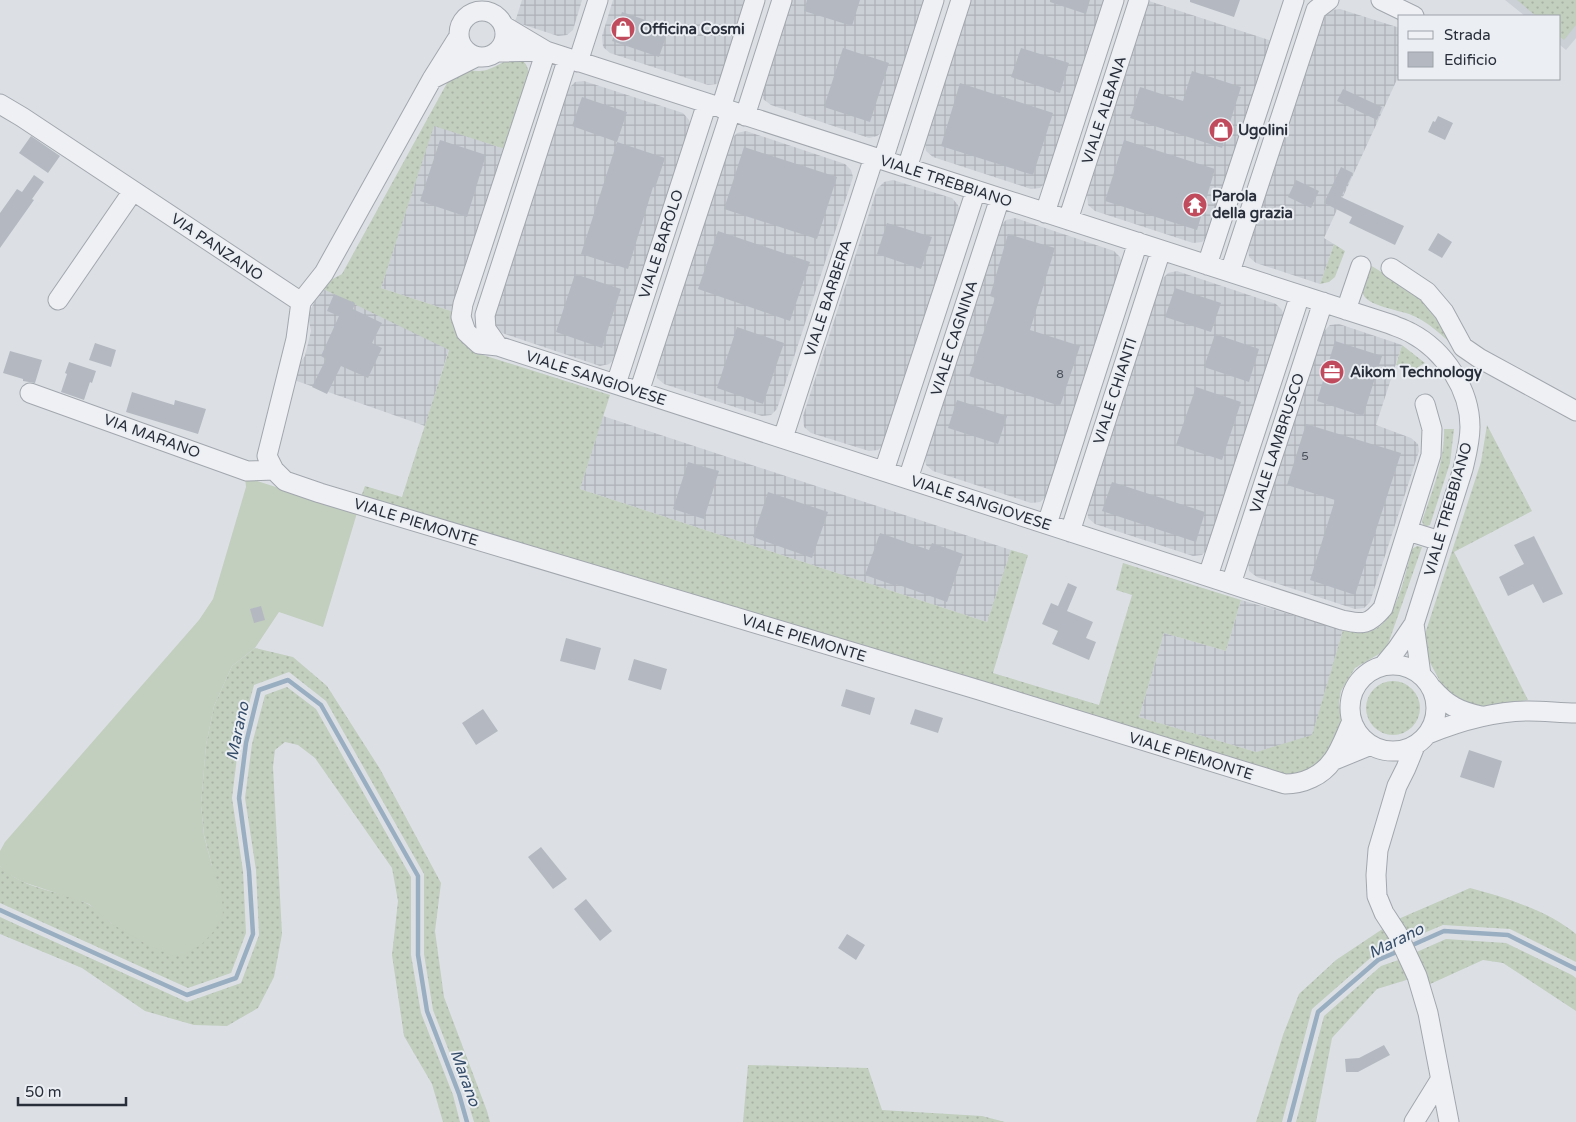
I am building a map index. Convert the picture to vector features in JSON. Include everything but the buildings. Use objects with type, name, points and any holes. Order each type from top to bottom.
[{"type":"street","points":[[476,57],[464,49],[460,43],[459,36],[462,22],[477,0]]},
{"type":"street","points":[[498,346],[486,329],[485,315],[573,60],[598,0]]},
{"type":"street","points":[[726,109],[755,0]]},
{"type":"street","points":[[726,109],[782,0]]},
{"type":"street","points":[[879,159],[934,0]]},
{"type":"street","points":[[907,168],[961,0]]},
{"type":"street","name":"VIALE ALBANA","points":[[1045,213],[1114,0]]},
{"type":"street","name":"VIALE ALBANA","points":[[1068,220],[1139,0]]},
{"type":"street","points":[[1207,265],[1294,0]]},
{"type":"street","points":[[1230,272],[1316,10],[1329,0]]},
{"type":"street","points":[[1381,0],[1412,15]]},
{"type":"street","points":[[432,79],[476,57],[491,56],[497,52],[505,40],[498,13],[481,11],[467,16]]},
{"type":"street","name":"VIALE TREBBIANO","points":[[498,13],[546,51]]},
{"type":"street","points":[[274,470],[267,456],[296,339],[301,302],[324,273],[432,79],[459,36]]},
{"type":"street","name":"VIALE TREBBIANO","points":[[497,52],[546,51],[1390,324],[1412,333],[1432,348],[1449,367],[1462,387],[1468,408],[1470,428],[1468,449],[1414,624],[1383,666]]},
{"type":"street","name":"VIALE SANGIOVESE","points":[[546,51],[463,304],[461,317],[466,332],[479,344],[498,346],[1342,620],[1362,624],[1371,620],[1383,608],[1431,456],[1432,428],[1425,404]]},
{"type":"street","name":"VIA PANZANO","points":[[0,104],[301,302]]},
{"type":"street","name":"VIALE BAROLO","points":[[616,384],[726,109]]},
{"type":"street","name":"VIALE BAROLO","points":[[639,392],[726,109]]},
{"type":"street","name":"VIALE BARBERA","points":[[783,438],[879,159]]},
{"type":"street","name":"VIALE CAGNINA","points":[[884,471],[976,190]]},
{"type":"street","points":[[58,300],[133,191]]},
{"type":"street","name":"VIALE CAGNINA","points":[[908,479],[1000,198]]},
{"type":"street","name":"VIALE CHIANTI","points":[[1047,524],[1138,242]]},
{"type":"street","name":"VIALE CHIANTI","points":[[1070,532],[1161,250]]},
{"type":"street","points":[[1346,310],[1361,266]]},
{"type":"street","points":[[1391,268],[1427,292],[1444,312],[1463,347],[1479,358],[1576,411]]},
{"type":"street","name":"VIALE LAMBRUSCO","points":[[1208,576],[1300,295]]},
{"type":"street","name":"VIALE LAMBRUSCO","points":[[1231,584],[1322,302]]},
{"type":"street","name":"VIA MARANO","points":[[30,393],[247,471],[274,470]]},
{"type":"street","name":"VIALE PIEMONTE","points":[[274,470],[286,481],[320,494],[980,690],[1285,784],[1297,784],[1306,781],[1332,761],[1352,721]]},
{"type":"street","points":[[1408,531],[1440,541]]},
{"type":"street","name":"VIALE TREBBIANO","points":[[1414,624],[1426,682]]},
{"type":"street","points":[[1397,786],[1393,765],[1377,748],[1363,739],[1356,731],[1352,721],[1350,707],[1352,693],[1359,681],[1370,672],[1383,666],[1396,665],[1410,668],[1444,702],[1456,709],[1480,716]]},
{"type":"street","points":[[1426,682],[1436,700],[1434,724],[1421,740],[1397,786],[1378,850],[1377,896],[1417,976],[1428,1013],[1449,1122]]},
{"type":"street","points":[[1377,748],[1394,752],[1405,750],[1445,727],[1480,716],[1529,711],[1576,713]]},
{"type":"street","name":"VIALE PIEMONTE","points":[[1332,761],[1377,748]]},
{"type":"street","points":[[1414,1122],[1440,1080]]},
{"type":"shaded area","points":[[522,0],[582,0],[573,30],[567,35],[558,36],[515,22]]},
{"type":"shaded area","points":[[613,0],[748,0],[723,78],[717,84],[708,85],[610,53],[603,47],[602,36]]},
{"type":"shaded area","points":[[791,0],[926,0],[884,131],[877,136],[869,138],[771,105],[763,99],[762,89]]},
{"type":"shaded area","points":[[971,0],[1105,0],[1046,182],[1040,188],[1031,189],[933,157],[926,151],[925,140]]},
{"type":"shaded area","points":[[1505,0],[1576,0],[1576,38],[1566,50],[1561,46],[1561,15],[1524,15]]},
{"type":"shaded area","points":[[1149,1],[1272,41],[1208,236],[1202,242],[1193,243],[1095,211],[1088,205],[1087,194]]},
{"type":"shaded area","points":[[1340,9],[1398,27],[1398,77],[1324,238],[1334,244],[1320,284],[1256,263],[1249,257],[1248,246],[1324,17],[1331,10]]},
{"type":"shaded area","points":[[584,81],[683,113],[689,120],[691,127],[615,359],[609,364],[600,366],[502,333],[495,327],[494,317],[568,89],[575,82]]},
{"type":"shaded area","points":[[434,125],[505,149],[451,311],[381,288]]},
{"type":"shaded area","points":[[746,131],[845,164],[851,170],[853,177],[777,409],[771,415],[762,416],[664,384],[657,378],[656,367],[730,140],[737,133]]},
{"type":"shaded area","points":[[893,180],[952,198],[958,205],[960,212],[884,444],[878,450],[869,451],[811,433],[804,427],[803,416],[877,189],[884,182]]},
{"type":"shaded area","points":[[1015,218],[1114,251],[1120,257],[1122,264],[1046,497],[1040,502],[1031,503],[933,471],[926,465],[925,454],[999,227],[1006,220]]},
{"type":"shaded area","points":[[1177,271],[1276,304],[1282,310],[1284,317],[1208,549],[1202,555],[1193,556],[1095,524],[1088,518],[1087,507],[1161,280],[1168,273]]},
{"type":"shaded area","points":[[321,288],[449,349],[425,426],[294,380],[298,365],[305,356],[311,331],[308,315]]},
{"type":"shaded area","points":[[1339,324],[1402,345],[1376,425],[1411,438],[1418,444],[1419,451],[1370,602],[1364,608],[1355,609],[1257,577],[1249,571],[1248,560],[1323,332],[1330,325]]},
{"type":"shaded area","points":[[603,416],[1011,550],[987,622],[580,489]]},
{"type":"shaded area","points":[[1241,600],[1343,630],[1312,736],[1256,752],[1139,717],[1164,633],[1226,651]]},
{"type":"green space","points":[[1517,0],[1576,0],[1576,25],[1564,40],[1561,38],[1561,15],[1535,15]]},
{"type":"green space","points":[[516,58],[523,61],[526,65],[529,77],[505,149],[434,126],[381,288],[451,311],[457,332],[461,338],[470,347],[483,355],[610,395],[580,489],[987,622],[1011,550],[1028,555],[993,673],[1099,705],[1132,595],[1116,590],[1123,563],[1241,600],[1226,651],[1164,633],[1139,717],[1256,752],[1312,735],[1343,630],[1364,632],[1371,631],[1380,626],[1394,608],[1399,596],[1412,549],[1417,546],[1422,547],[1386,650],[1355,668],[1341,691],[1339,703],[1342,730],[1330,752],[1302,773],[1288,776],[361,497],[365,486],[402,497],[449,350],[321,288],[323,284],[342,274],[452,74],[460,68],[475,71],[486,70]]},
{"type":"green space","points":[[1334,244],[1345,251],[1335,277],[1329,282],[1320,284]]},
{"type":"green space","points":[[1370,265],[1424,298],[1459,351],[1436,330],[1416,317],[1377,305],[1366,298],[1362,287]]},
{"type":"green space","points":[[1402,345],[1425,363],[1413,370],[1396,365]]},
{"type":"green space","points":[[1487,425],[1532,511],[1454,552],[1528,700],[1476,709],[1446,693],[1425,653],[1424,637],[1481,462]]},
{"type":"green space","points":[[1444,429],[1454,429],[1450,463],[1430,525],[1424,527],[1422,521],[1440,464]]},
{"type":"green space","points":[[245,477],[357,513],[323,627],[279,612],[255,648],[232,666],[214,706],[206,745],[201,805],[204,836],[222,896],[223,915],[214,931],[202,944],[183,956],[170,955],[144,943],[112,924],[89,904],[23,882],[6,873],[0,866],[0,851],[5,842],[199,620],[213,599],[246,487]]},
{"type":"green space","points":[[255,648],[293,657],[327,686],[380,769],[441,883],[435,931],[444,997],[490,1122],[474,1122],[465,1092],[433,1010],[424,954],[424,874],[326,701],[289,672],[254,685],[239,741],[232,798],[243,871],[246,933],[231,973],[188,988],[0,903],[0,866],[9,874],[31,885],[88,904],[112,924],[212,866],[204,835],[201,805],[206,745],[214,706],[232,666]]},
{"type":"green space","points":[[1393,681],[1403,683],[1412,689],[1418,698],[1420,708],[1418,718],[1412,727],[1403,733],[1393,735],[1383,733],[1374,727],[1368,718],[1366,708],[1368,698],[1374,689],[1383,683]]},
{"type":"green space","points":[[287,687],[316,709],[411,877],[411,955],[421,1013],[453,1095],[460,1122],[443,1122],[432,1084],[404,1036],[392,955],[398,901],[392,868],[315,758],[298,745],[285,742],[275,750],[273,767],[282,934],[274,977],[258,1008],[227,1026],[194,1025],[145,1011],[82,968],[0,934],[0,917],[187,1002],[241,983],[259,935],[256,870],[245,798],[252,744],[265,695]]},
{"type":"green space","points":[[1470,888],[1526,906],[1553,918],[1565,926],[1576,934],[1576,962],[1510,929],[1443,925],[1405,941],[1396,920]]},
{"type":"green space","points":[[1387,926],[1396,943],[1375,954],[1312,1009],[1282,1122],[1256,1122],[1283,1035],[1299,994],[1336,960]]},
{"type":"green space","points":[[1446,939],[1506,943],[1572,975],[1576,978],[1576,1011],[1503,963],[1483,960],[1428,985],[1412,954]]},
{"type":"green space","points":[[1404,958],[1413,978],[1377,989],[1332,1038],[1316,1122],[1296,1122],[1324,1016],[1381,966]]},
{"type":"green space","points":[[748,1065],[868,1068],[882,1110],[982,1116],[1005,1122],[743,1122]]},
{"type":"waterway","name":"Marano","points":[[0,910],[187,995],[236,978],[253,934],[249,871],[239,798],[246,743],[259,690],[288,680],[321,705],[418,876],[418,955],[427,1011],[459,1094],[467,1122]]},
{"type":"waterway","name":"Marano","points":[[1408,947],[1444,931],[1508,935],[1576,969]]},
{"type":"waterway","name":"Marano","points":[[1289,1122],[1318,1012],[1378,960],[1399,951]]},
{"type":"place","name":"Officina Cosmi","points":[[623,29]]},
{"type":"place","name":"Ugolini","points":[[1221,130]]},
{"type":"place","name":"Parola della grazia","points":[[1195,205]]},
{"type":"place","name":"Aikom Technology","points":[[1332,372]]}]
